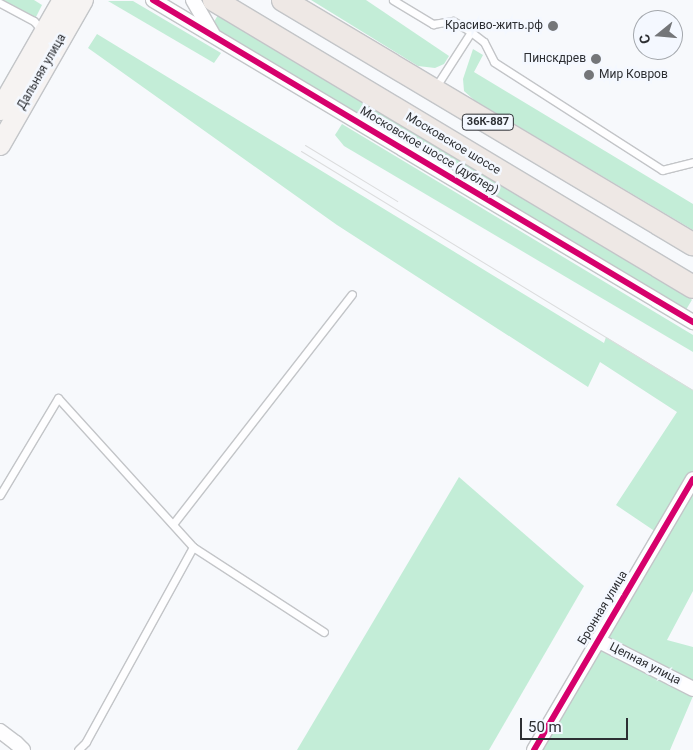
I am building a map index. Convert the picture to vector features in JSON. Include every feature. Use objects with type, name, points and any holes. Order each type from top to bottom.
[{"type":"main road","name":"Дальняя улица","points":[[0,110],[43,33],[64,0]]},
{"type":"main road","name":"Дальняя улица","points":[[0,145],[83,0]]},
{"type":"main road","name":"Московское шоссе","points":[[214,0],[693,287]]},
{"type":"main road","name":"36К-887","points":[[284,0],[693,244]]},
{"type":"street","name":"Московское шоссе (дублер)","points":[[153,0],[693,322]]},
{"type":"street","points":[[193,0],[214,35]]},
{"type":"street","name":"Бронная улица","points":[[534,750],[693,479]]},
{"type":"street","name":"Цепная улица","points":[[597,640],[693,689]]},
{"type":"street","points":[[0,731],[16,742],[22,750]]},
{"type":"lane","points":[[393,0],[433,24],[453,21],[471,32],[484,42],[494,62],[662,170],[693,162]]},
{"type":"lane","points":[[0,3],[34,21],[43,33]]},
{"type":"lane","points":[[434,89],[471,32]]},
{"type":"lane","points":[[172,524],[352,294]]},
{"type":"lane","points":[[0,495],[58,398],[193,547],[324,632]]},
{"type":"lane","points":[[78,750],[86,742],[193,547]]},
{"type":"green space","points":[[0,0],[34,0],[42,5],[34,21]]},
{"type":"green space","points":[[311,0],[366,0],[449,56],[444,64],[435,68],[418,66]]},
{"type":"green space","points":[[108,1],[133,1],[221,53],[214,63]]},
{"type":"green space","points":[[218,15],[692,300],[680,320],[206,35]]},
{"type":"green space","points":[[97,34],[604,343],[606,337],[693,390],[693,591],[667,640],[693,647],[693,696],[670,750],[534,750],[659,534],[616,505],[677,412],[600,362],[588,387],[337,225],[88,48]]},
{"type":"green space","points":[[473,49],[483,55],[474,72],[693,204],[693,230],[474,100],[464,91],[463,79]]},
{"type":"green space","points":[[342,124],[693,335],[693,352],[344,146],[335,135]]},
{"type":"green space","points":[[459,477],[584,586],[489,750],[297,750]]},
{"type":"tram line","points":[[305,145],[397,201]]},
{"type":"tram line","points":[[301,151],[693,390]]},
{"type":"cycle path","points":[[153,0],[693,322]]},
{"type":"cycle path","points":[[534,750],[693,479]]},
{"type":"place","name":"Красиво-жить.рф","points":[[553,26]]},
{"type":"place","name":"Пинскдрев","points":[[596,59]]},
{"type":"place","name":"Мир Ковров","points":[[589,75]]}]
